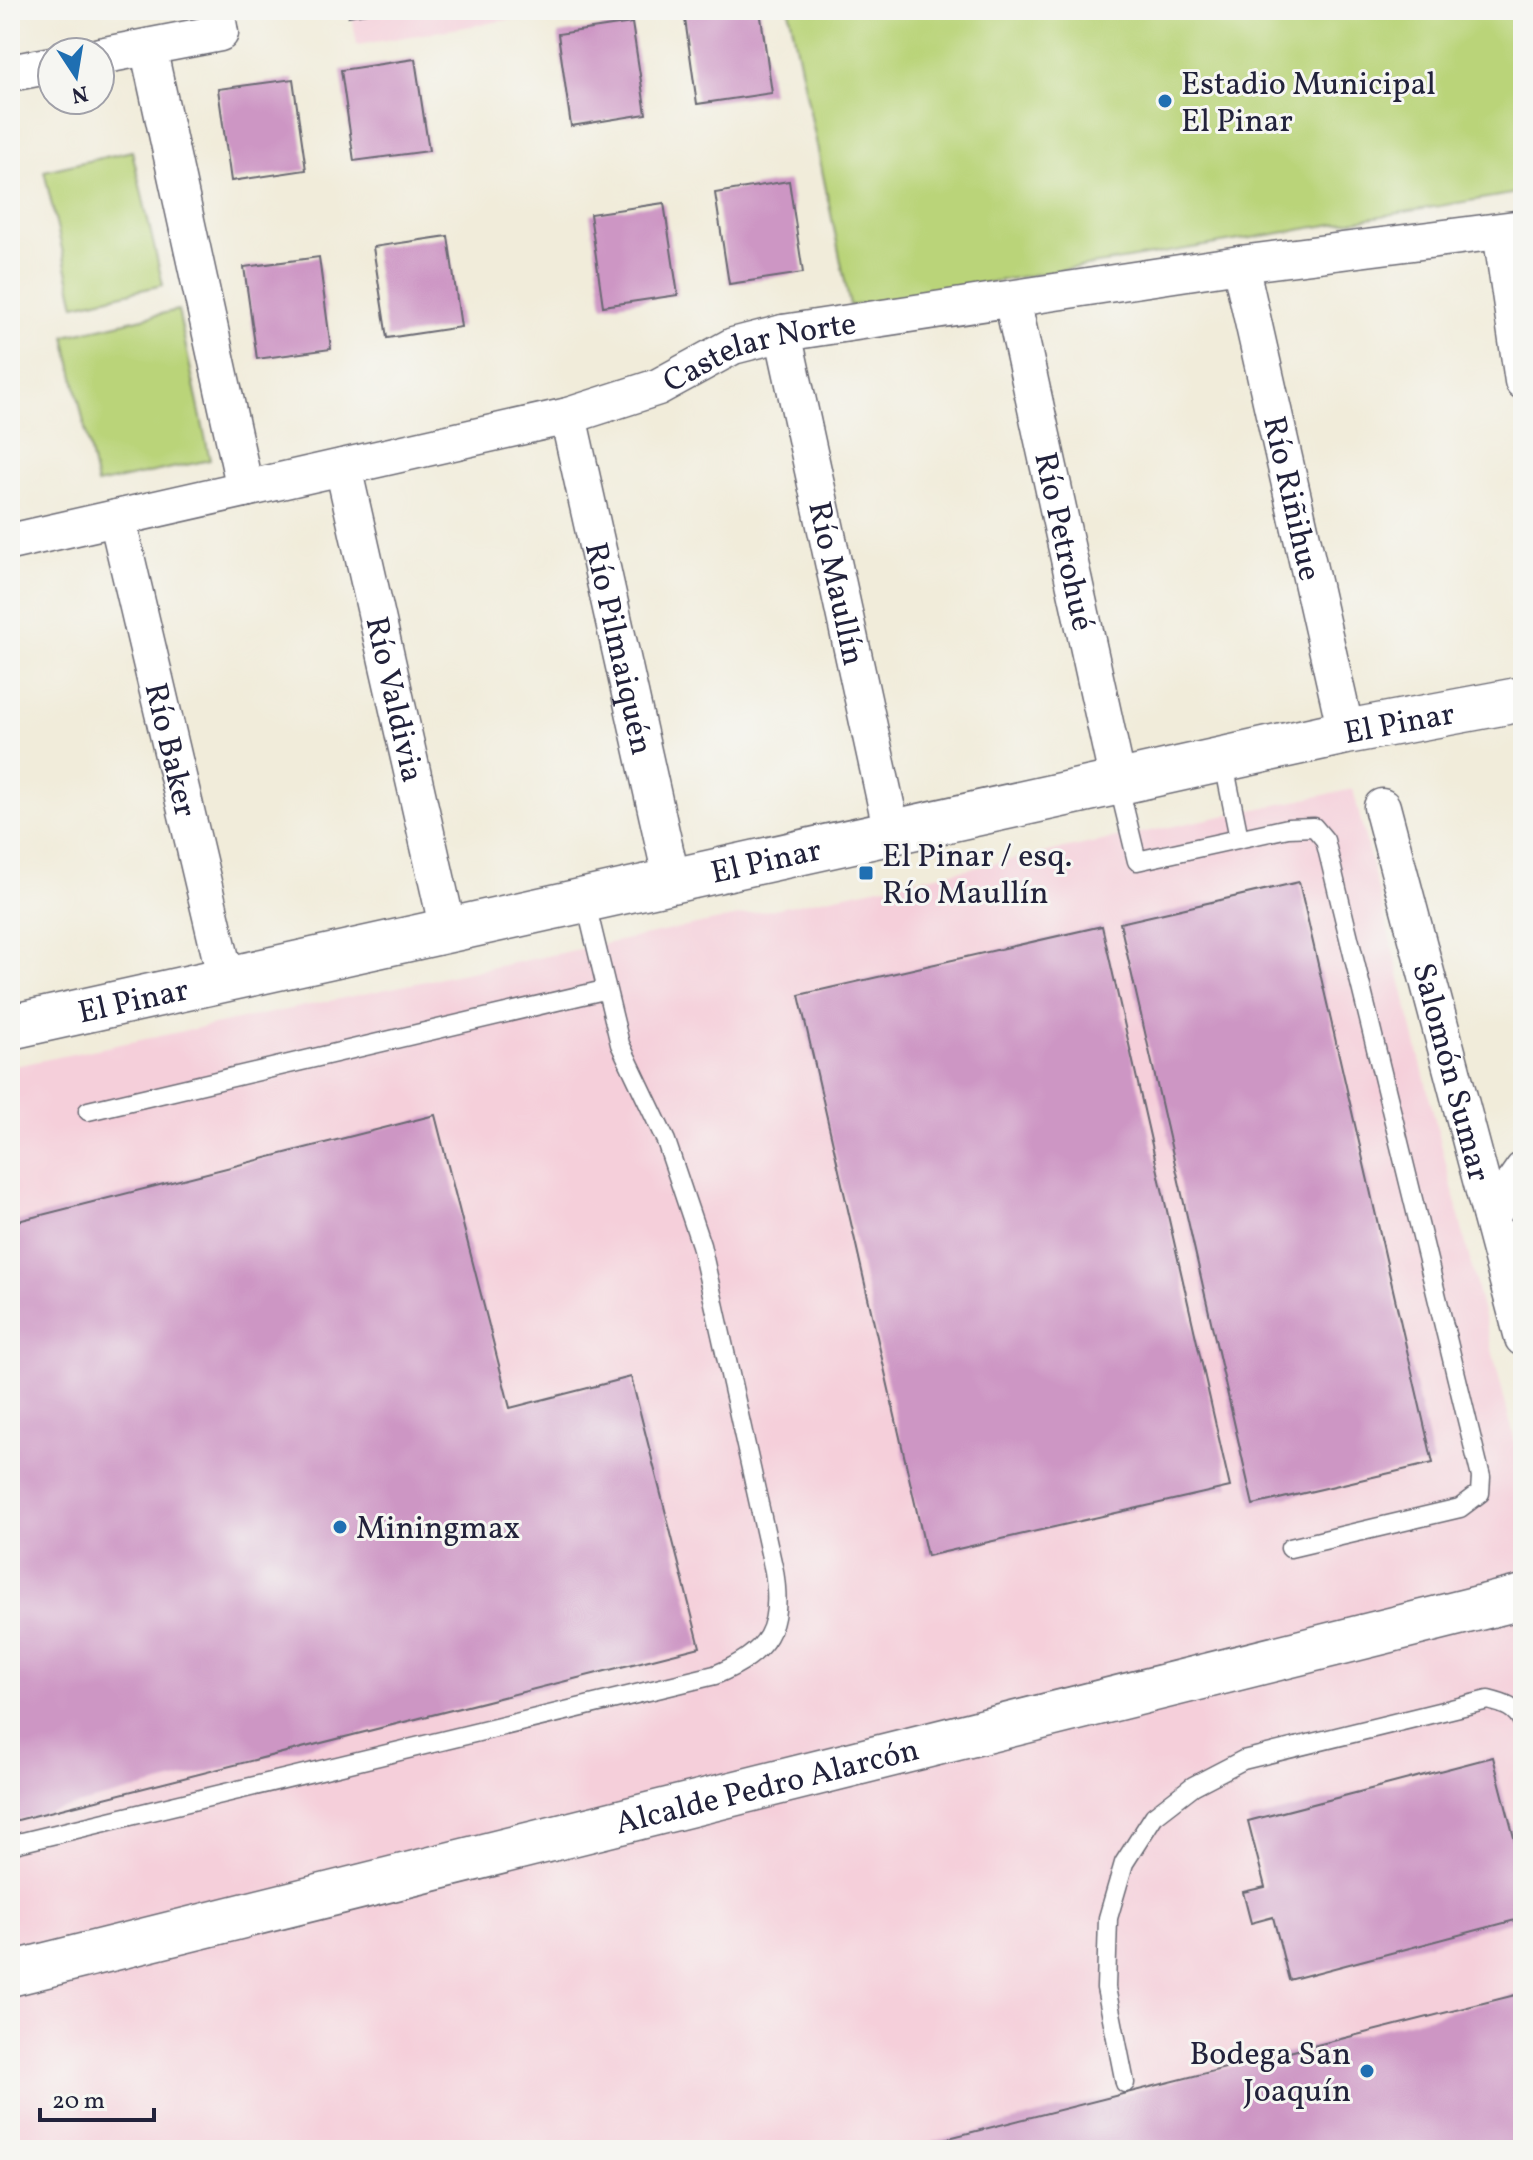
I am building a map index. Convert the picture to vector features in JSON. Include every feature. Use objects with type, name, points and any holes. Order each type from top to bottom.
[{"type":"street","points":[[116,53],[148,47],[218,21]]},
{"type":"street","points":[[148,47],[245,489]]},
{"type":"street","points":[[10,73],[36,68]]},
{"type":"street","points":[[1512,230],[1523,381]]},
{"type":"street","name":"Castelar Norte","points":[[10,542],[568,416],[658,387],[733,346],[783,333],[1240,264],[1512,230]]},
{"type":"street","name":"Río Riñihue","points":[[1240,264],[1346,732]]},
{"type":"street","name":"Río Petrohué","points":[[1012,299],[1118,782]]},
{"type":"street","name":"Río Maullín","points":[[783,333],[892,832]]},
{"type":"street","name":"Río Pilmaiquén","points":[[568,416],[672,881]]},
{"type":"street","name":"Río Valdivia","points":[[343,467],[448,930]]},
{"type":"street","name":"Río Baker","points":[[117,518],[226,980]]},
{"type":"street","name":"El Pinar","points":[[10,1027],[1346,732],[1523,699]]},
{"type":"street","name":"Salomón Sumar","points":[[1382,807],[1523,1338]]},
{"type":"street","points":[[1491,1216],[1523,1170]]},
{"type":"street","name":"Alcalde Pedro Alarcón","points":[[10,1974],[1523,1597]]},
{"type":"lane","points":[[1223,759],[1239,838]]},
{"type":"lane","points":[[1118,782],[1137,861],[1239,838],[1314,827],[1325,840],[1481,1477],[1480,1493],[1460,1508],[1290,1548]]},
{"type":"lane","points":[[10,1845],[715,1675],[748,1659],[769,1636],[778,1607],[774,1571],[701,1245],[666,1141],[620,1044],[604,990],[585,900]]},
{"type":"lane","points":[[88,1111],[604,990]]},
{"type":"lane","points":[[1125,2083],[1106,1988],[1108,1918],[1124,1863],[1154,1816],[1193,1786],[1243,1760],[1488,1700],[1507,1704],[1523,1723]]},
{"type":"shaded area","points":[[351,10],[569,10],[357,45]]},
{"type":"shaded area","points":[[1353,789],[1523,1474],[1523,2150],[10,2150],[10,1067]]},
{"type":"green space","name":"Estadio Municipal El Pinar","points":[[789,10],[1523,10],[1523,192],[850,306]]},
{"type":"green space","points":[[132,151],[163,285],[75,305],[44,171]]},
{"type":"green space","points":[[178,310],[210,460],[97,484],[65,336]]},
{"type":"building","points":[[347,10],[374,10],[374,12],[348,16]]},
{"type":"building","points":[[760,10],[772,93],[697,104],[684,12]]},
{"type":"building","points":[[632,23],[646,114],[571,126],[558,34]]},
{"type":"building","points":[[415,59],[429,151],[354,161],[341,70]]},
{"type":"building","points":[[293,79],[306,170],[231,181],[218,89]]},
{"type":"building","points":[[789,181],[803,273],[729,284],[715,193]]},
{"type":"building","points":[[664,203],[678,295],[603,306],[590,214]]},
{"type":"building","points":[[448,236],[461,327],[387,338],[373,247]]},
{"type":"building","points":[[319,257],[331,349],[257,359],[244,267]]},
{"type":"building","points":[[1299,882],[1433,1463],[1253,1505],[1120,923]]},
{"type":"building","points":[[1102,926],[1230,1487],[927,1556],[799,995]]},
{"type":"building","name":"Miningmax","points":[[435,1115],[510,1408],[631,1377],[700,1647],[10,1822],[10,1223]]},
{"type":"building","points":[[1493,1757],[1517,1849],[1523,1848],[1523,1918],[1289,1980],[1273,1917],[1251,1923],[1243,1892],[1265,1887],[1248,1821]]},
{"type":"building","name":"Bodega San Joaquín","points":[[1523,1993],[1523,2150],[905,2150],[905,2149]]},
{"type":"place","name":"Estadio Municipal El Pinar","points":[[1165,101]]},
{"type":"place","name":"El Pinar / esq. Río Maullín","points":[[866,873]]},
{"type":"place","name":"Miningmax","points":[[340,1527]]},
{"type":"place","name":"Bodega San Joaquín","points":[[1367,2071]]}]
